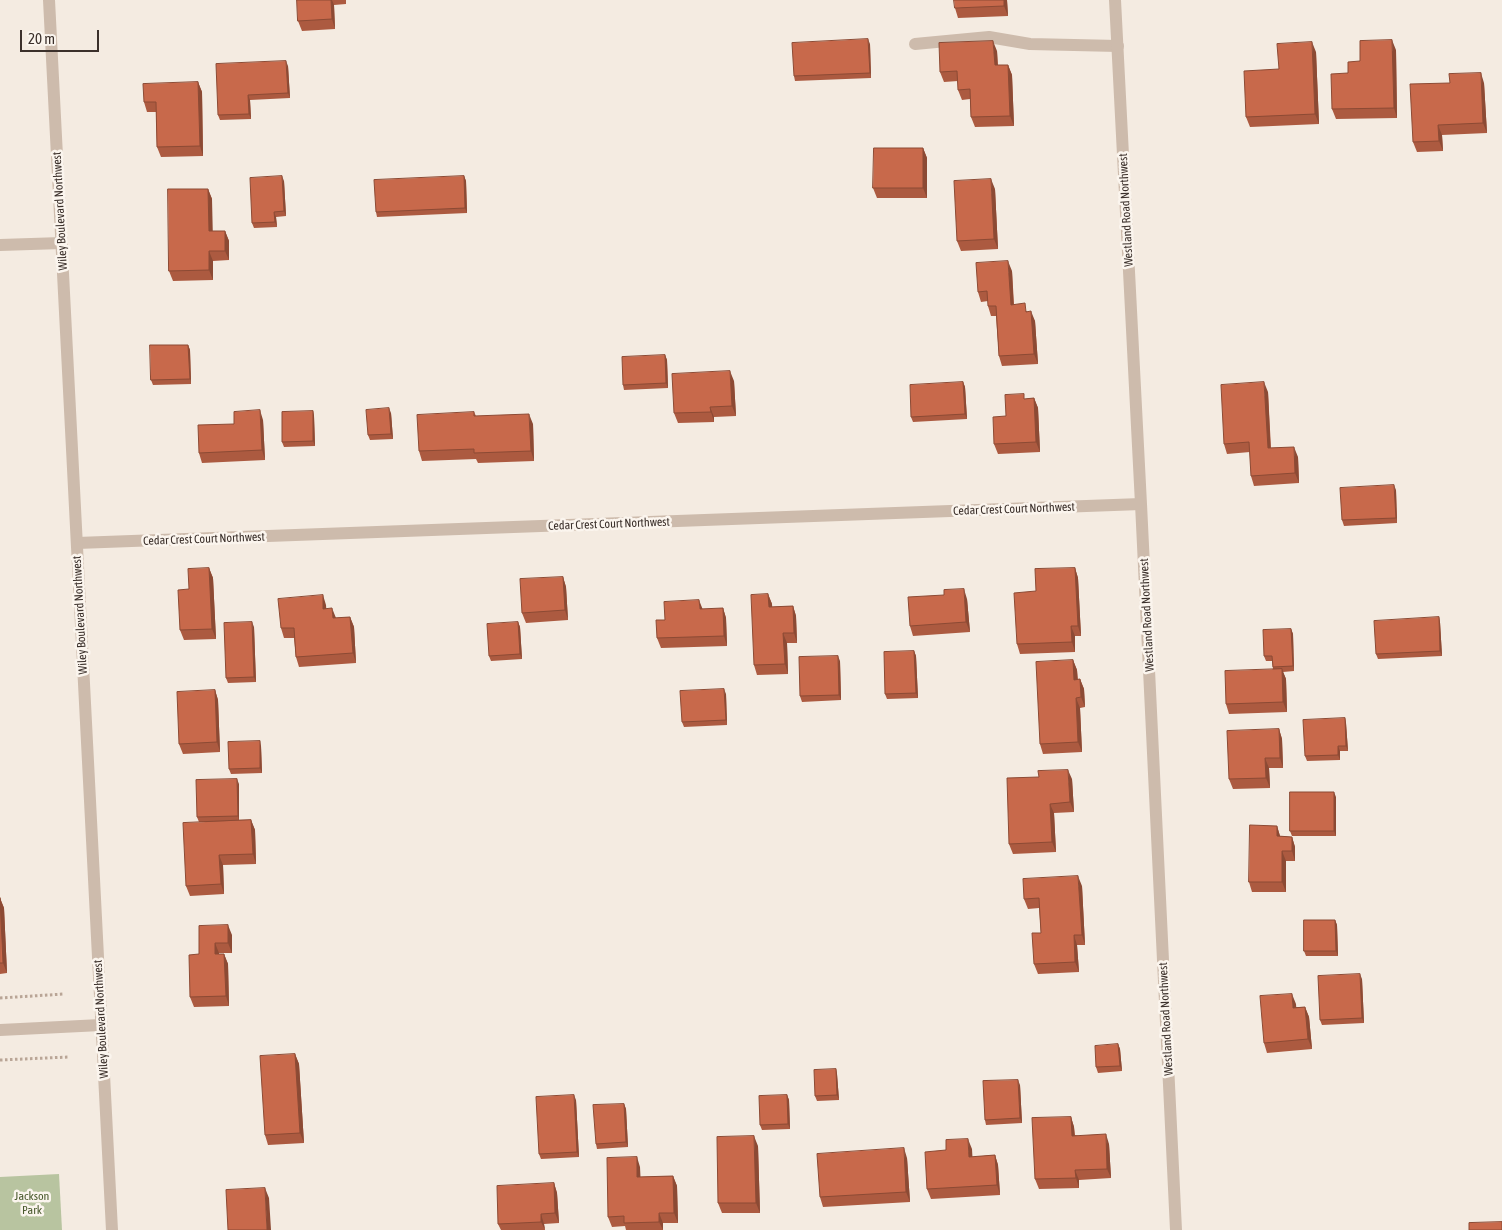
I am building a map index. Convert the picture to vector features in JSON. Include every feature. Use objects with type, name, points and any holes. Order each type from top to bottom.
[{"type":"street","name":"Wiley Boulevard Northwest","points":[[49,0],[112,1230]]},
{"type":"street","name":"Westland Road Northwest","points":[[1115,0],[1176,1230]]},
{"type":"street","points":[[915,44],[989,37],[1030,44],[1118,46]]},
{"type":"street","points":[[0,245],[62,243]]},
{"type":"street","name":"Cedar Crest Court Northwest","points":[[77,544],[1141,504]]},
{"type":"street","points":[[0,1030],[101,1025]]},
{"type":"path","points":[[0,998],[64,994]]},
{"type":"path","points":[[0,1060],[69,1057]]},
{"type":"green space","name":"Jackson Park","points":[[59,1174],[62,1230],[0,1230],[0,1177]]},
{"type":"building","points":[[297,0],[331,0],[332,19],[298,21]]},
{"type":"building","points":[[954,0],[1004,0],[1004,6],[955,8]]},
{"type":"building","points":[[868,39],[870,73],[794,76],[792,43]]},
{"type":"building","points":[[1392,40],[1394,108],[1332,109],[1331,74],[1348,73],[1348,62],[1360,61],[1360,41]]},
{"type":"building","points":[[993,41],[995,65],[1008,65],[1010,116],[971,117],[970,89],[958,90],[957,71],[940,72],[939,43]]},
{"type":"building","points":[[1312,42],[1315,114],[1246,117],[1244,71],[1279,69],[1277,44]]},
{"type":"building","points":[[286,61],[288,93],[248,95],[249,114],[218,115],[216,64]]},
{"type":"building","points":[[1481,73],[1483,123],[1438,125],[1439,141],[1413,142],[1410,84],[1450,83],[1449,74]]},
{"type":"building","points":[[198,82],[200,146],[157,147],[156,102],[144,102],[143,84]]},
{"type":"building","points":[[874,148],[923,148],[923,188],[873,188]]},
{"type":"building","points":[[282,176],[284,211],[274,212],[275,222],[252,223],[250,178]]},
{"type":"building","points":[[464,176],[465,208],[376,212],[374,180]]},
{"type":"building","points":[[991,179],[994,239],[957,241],[954,181]]},
{"type":"building","points":[[168,189],[208,189],[209,231],[225,231],[225,251],[209,251],[209,270],[169,271]]},
{"type":"building","points":[[1008,261],[1011,305],[1025,303],[1026,312],[1031,311],[1034,354],[999,356],[996,306],[988,306],[987,291],[978,292],[976,263]]},
{"type":"building","points":[[150,345],[188,345],[190,379],[151,380]]},
{"type":"building","points":[[665,355],[666,383],[623,385],[622,357]]},
{"type":"building","points":[[730,371],[732,406],[710,407],[711,412],[674,413],[672,374]]},
{"type":"building","points":[[963,382],[965,414],[911,417],[910,385]]},
{"type":"building","points":[[1264,382],[1268,448],[1294,447],[1295,473],[1251,476],[1249,442],[1224,444],[1221,385]]},
{"type":"building","points":[[1024,394],[1024,399],[1034,398],[1036,442],[994,444],[993,417],[1006,416],[1005,395]]},
{"type":"building","points":[[389,408],[391,434],[368,435],[366,410]]},
{"type":"building","points":[[260,410],[262,450],[199,453],[198,425],[234,424],[234,412]]},
{"type":"building","points":[[313,411],[313,441],[282,442],[282,412]]},
{"type":"building","points":[[474,412],[474,416],[529,414],[531,451],[474,453],[474,449],[419,451],[417,415]]},
{"type":"building","points":[[1394,485],[1396,518],[1342,520],[1340,488]]},
{"type":"building","points":[[209,568],[212,629],[180,630],[178,590],[189,589],[188,569]]},
{"type":"building","points":[[1075,568],[1078,626],[1071,626],[1072,642],[1017,644],[1014,593],[1036,591],[1035,569]]},
{"type":"building","points":[[563,577],[565,610],[522,613],[520,579]]},
{"type":"building","points":[[964,589],[966,622],[910,626],[908,597],[944,595],[944,590]]},
{"type":"building","points":[[768,594],[769,607],[793,606],[794,633],[783,633],[785,664],[754,665],[751,595]]},
{"type":"building","points":[[323,595],[323,609],[332,608],[333,618],[350,617],[353,653],[296,657],[294,628],[281,628],[278,599]]},
{"type":"building","points":[[699,600],[700,609],[723,608],[724,636],[657,638],[656,620],[665,620],[664,602]]},
{"type":"building","points":[[1439,617],[1440,651],[1376,654],[1374,621]]},
{"type":"building","points":[[252,622],[254,677],[226,678],[224,623]]},
{"type":"building","points":[[518,622],[520,654],[489,656],[487,624]]},
{"type":"building","points":[[1291,629],[1293,666],[1273,667],[1272,656],[1264,656],[1263,630]]},
{"type":"building","points":[[914,651],[916,693],[885,694],[884,652]]},
{"type":"building","points":[[838,656],[839,695],[800,696],[799,657]]},
{"type":"building","points":[[1073,660],[1074,680],[1080,679],[1081,697],[1076,698],[1078,742],[1040,744],[1036,662]]},
{"type":"building","points":[[1282,669],[1283,702],[1226,704],[1225,671]]},
{"type":"building","points":[[724,689],[726,720],[682,722],[680,691]]},
{"type":"building","points":[[215,690],[217,742],[179,744],[177,692]]},
{"type":"building","points":[[1345,718],[1346,746],[1338,746],[1338,755],[1305,756],[1303,720]]},
{"type":"building","points":[[1279,729],[1280,758],[1265,758],[1266,778],[1229,779],[1227,731]]},
{"type":"building","points":[[260,741],[260,768],[229,769],[228,742]]},
{"type":"building","points":[[1068,770],[1070,802],[1050,804],[1052,842],[1009,844],[1007,778],[1039,777],[1038,771]]},
{"type":"building","points":[[237,779],[238,816],[197,817],[196,780]]},
{"type":"building","points":[[1290,792],[1334,792],[1334,831],[1290,831]]},
{"type":"building","points":[[251,820],[253,854],[219,855],[221,884],[186,886],[183,823]]},
{"type":"building","points":[[1250,825],[1277,826],[1277,836],[1292,837],[1292,851],[1282,851],[1282,882],[1249,882]]},
{"type":"building","points":[[1078,876],[1082,935],[1074,935],[1075,962],[1034,964],[1032,933],[1041,933],[1039,898],[1024,899],[1023,879]]},
{"type":"building","points":[[0,898],[3,963],[0,963]]},
{"type":"building","points":[[1304,920],[1335,920],[1336,951],[1304,951]]},
{"type":"building","points":[[228,925],[228,943],[215,943],[215,954],[224,954],[226,996],[190,997],[189,955],[199,954],[199,926]]},
{"type":"building","points":[[1360,974],[1362,1018],[1320,1020],[1318,976]]},
{"type":"building","points":[[1292,994],[1293,1008],[1305,1007],[1308,1039],[1264,1043],[1260,996]]},
{"type":"building","points":[[1118,1044],[1120,1066],[1096,1067],[1095,1046]]},
{"type":"building","points":[[295,1054],[300,1133],[265,1135],[260,1056]]},
{"type":"building","points":[[836,1069],[837,1095],[815,1096],[814,1070]]},
{"type":"building","points":[[1018,1080],[1020,1118],[985,1120],[983,1081]]},
{"type":"building","points":[[574,1095],[577,1152],[539,1154],[536,1097]]},
{"type":"building","points":[[787,1095],[788,1124],[760,1125],[759,1096]]},
{"type":"building","points":[[624,1104],[626,1142],[596,1144],[593,1105]]},
{"type":"building","points":[[1071,1117],[1072,1136],[1106,1134],[1107,1169],[1075,1170],[1076,1178],[1035,1179],[1032,1118]]},
{"type":"building","points":[[754,1136],[756,1203],[718,1203],[717,1137]]},
{"type":"building","points":[[968,1139],[969,1157],[995,1155],[997,1185],[927,1189],[925,1152],[946,1150],[946,1140]]},
{"type":"building","points":[[904,1148],[906,1192],[820,1197],[817,1154]]},
{"type":"building","points":[[637,1157],[637,1177],[673,1176],[674,1213],[659,1213],[659,1222],[624,1223],[624,1216],[608,1217],[607,1158]]},
{"type":"building","points":[[554,1183],[555,1213],[541,1214],[541,1222],[498,1224],[497,1186]]},
{"type":"building","points":[[265,1188],[267,1230],[228,1230],[226,1190]]},
{"type":"building","points":[[1502,1222],[1502,1230],[1469,1230],[1469,1223]]}]
